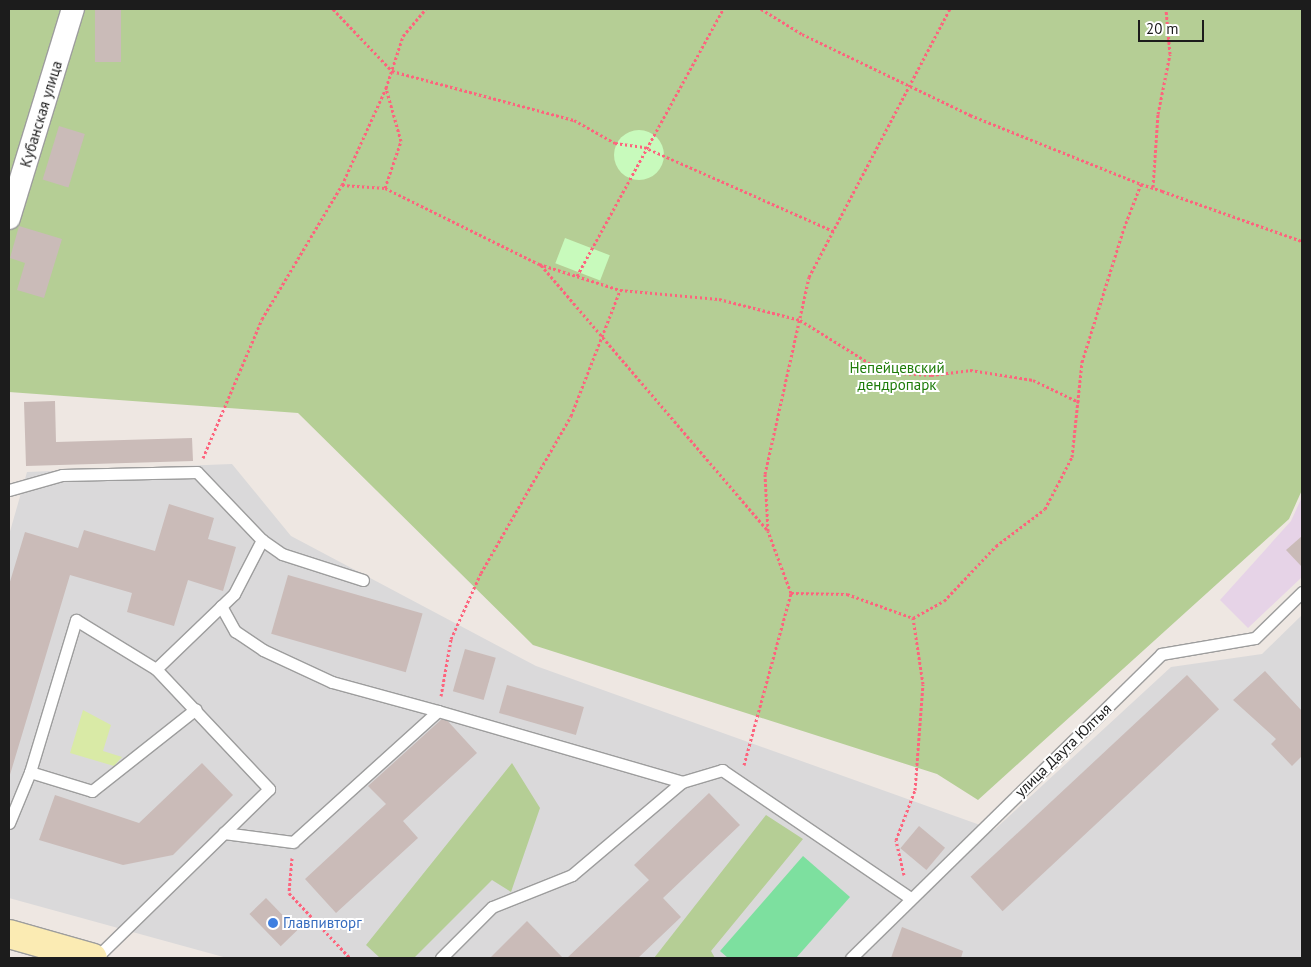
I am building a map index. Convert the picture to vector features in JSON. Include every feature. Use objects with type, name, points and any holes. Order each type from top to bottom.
[{"type":"street","name":"Кубанская улица","points":[[9,218],[73,9]]},
{"type":"street","points":[[9,934],[94,958]]},
{"type":"lane","points":[[9,490],[62,475],[197,472],[262,540],[282,554],[363,580]]},
{"type":"lane","points":[[156,668],[234,594],[262,540]]},
{"type":"lane","name":"улица Даута Юлтыя","points":[[851,958],[910,898],[1161,654],[1255,638],[1302,592]]},
{"type":"lane","points":[[221,606],[235,631],[263,650],[332,682],[682,782]]},
{"type":"lane","points":[[9,823],[30,772],[76,620],[156,668],[269,789],[94,958]]},
{"type":"lane","points":[[30,772],[92,791],[196,709]]},
{"type":"lane","points":[[224,833],[293,842],[438,711]]},
{"type":"lane","points":[[441,958],[492,907],[572,875],[682,782],[722,770],[740,778],[910,898]]},
{"type":"path","points":[[333,9],[392,71],[574,120],[615,144],[644,147],[834,230]]},
{"type":"path","points":[[197,472],[262,319],[342,185],[386,88],[403,36],[426,9]]},
{"type":"path","points":[[577,276],[644,147],[723,9]]},
{"type":"path","points":[[761,9],[802,34],[912,84],[970,115],[1141,184],[1163,191]]},
{"type":"path","points":[[740,778],[791,593],[768,531],[765,474],[809,277],[950,9]]},
{"type":"path","points":[[1153,188],[1158,114],[1170,54],[1166,9]]},
{"type":"path","points":[[385,188],[401,141],[386,88]]},
{"type":"path","points":[[1141,184],[1302,241]]},
{"type":"path","points":[[791,593],[847,594],[913,618],[944,601],[996,546],[1045,509],[1072,457],[1082,362],[1141,184]]},
{"type":"path","points":[[342,185],[385,188],[539,264],[620,290],[718,299],[800,320],[884,372],[931,375],[970,370],[1034,380],[1079,402]]},
{"type":"path","points":[[539,264],[768,531]]},
{"type":"path","points":[[438,711],[452,639],[481,573],[570,416],[620,290]]},
{"type":"path","points":[[910,898],[896,840],[915,790],[917,770],[923,684],[913,618]]},
{"type":"path","points":[[293,842],[288,893],[350,958]]},
{"type":"shaded area","points":[[232,464],[291,536],[536,666],[994,830],[1171,667],[1262,654],[1302,615],[1302,958],[227,958],[9,898],[9,535],[27,472]]},
{"type":"shaded area","points":[[1302,497],[1302,577],[1248,628],[1220,600],[1291,521]]},
{"type":"green space","name":"Непейцевский дендропарк","points":[[9,9],[1302,9],[1302,490],[1289,519],[978,800],[937,774],[533,645],[298,413],[9,392]]},
{"type":"green space","points":[[634,130],[644,130],[657,137],[664,150],[664,160],[657,173],[644,180],[634,180],[625,176],[618,169],[614,160],[614,150],[618,141],[625,134]]},
{"type":"green space","points":[[565,238],[610,255],[600,280],[555,263]]},
{"type":"green space","points":[[83,710],[111,725],[103,751],[122,757],[114,766],[70,753]]},
{"type":"green space","points":[[512,763],[540,808],[511,892],[492,880],[414,958],[380,958],[366,945]]},
{"type":"green space","points":[[766,815],[803,839],[711,951],[715,958],[654,958]]},
{"type":"green space","points":[[803,856],[850,897],[796,958],[728,958],[720,951]]},
{"type":"building","points":[[95,9],[121,9],[121,62],[95,62]]},
{"type":"building","points":[[59,126],[85,134],[68,187],[43,180]]},
{"type":"building","points":[[19,226],[62,239],[44,298],[17,290],[25,263],[10,258]]},
{"type":"building","points":[[55,401],[56,442],[192,438],[193,461],[26,466],[24,402]]},
{"type":"building","points":[[169,504],[214,518],[208,539],[236,547],[223,591],[188,580],[174,626],[127,612],[132,593],[70,575],[9,778],[9,585],[25,532],[78,548],[84,530],[155,551]]},
{"type":"building","points":[[1302,536],[1302,567],[1286,550]]},
{"type":"building","points":[[288,575],[423,614],[406,672],[271,634]]},
{"type":"building","points":[[465,649],[496,658],[484,700],[453,691]]},
{"type":"building","points":[[1265,671],[1302,711],[1302,756],[1292,766],[1271,744],[1276,739],[1233,700]]},
{"type":"building","points":[[1187,675],[1219,709],[1003,911],[971,877]]},
{"type":"building","points":[[507,685],[584,707],[576,735],[499,713]]},
{"type":"building","points":[[444,717],[477,753],[403,821],[418,838],[336,913],[305,879],[386,804],[368,786]]},
{"type":"building","points":[[202,763],[233,795],[173,855],[123,865],[39,840],[55,795],[139,823]]},
{"type":"building","points":[[709,793],[740,825],[663,898],[681,917],[638,958],[567,958],[649,880],[634,865]]},
{"type":"building","points":[[919,826],[945,848],[926,870],[900,848]]},
{"type":"building","points":[[266,898],[297,930],[281,946],[249,914]]},
{"type":"building","points":[[527,921],[563,958],[490,958]]},
{"type":"building","points":[[902,927],[963,951],[961,958],[891,958]]},
{"type":"place","name":"Главпивторг","points":[[273,923]]}]
